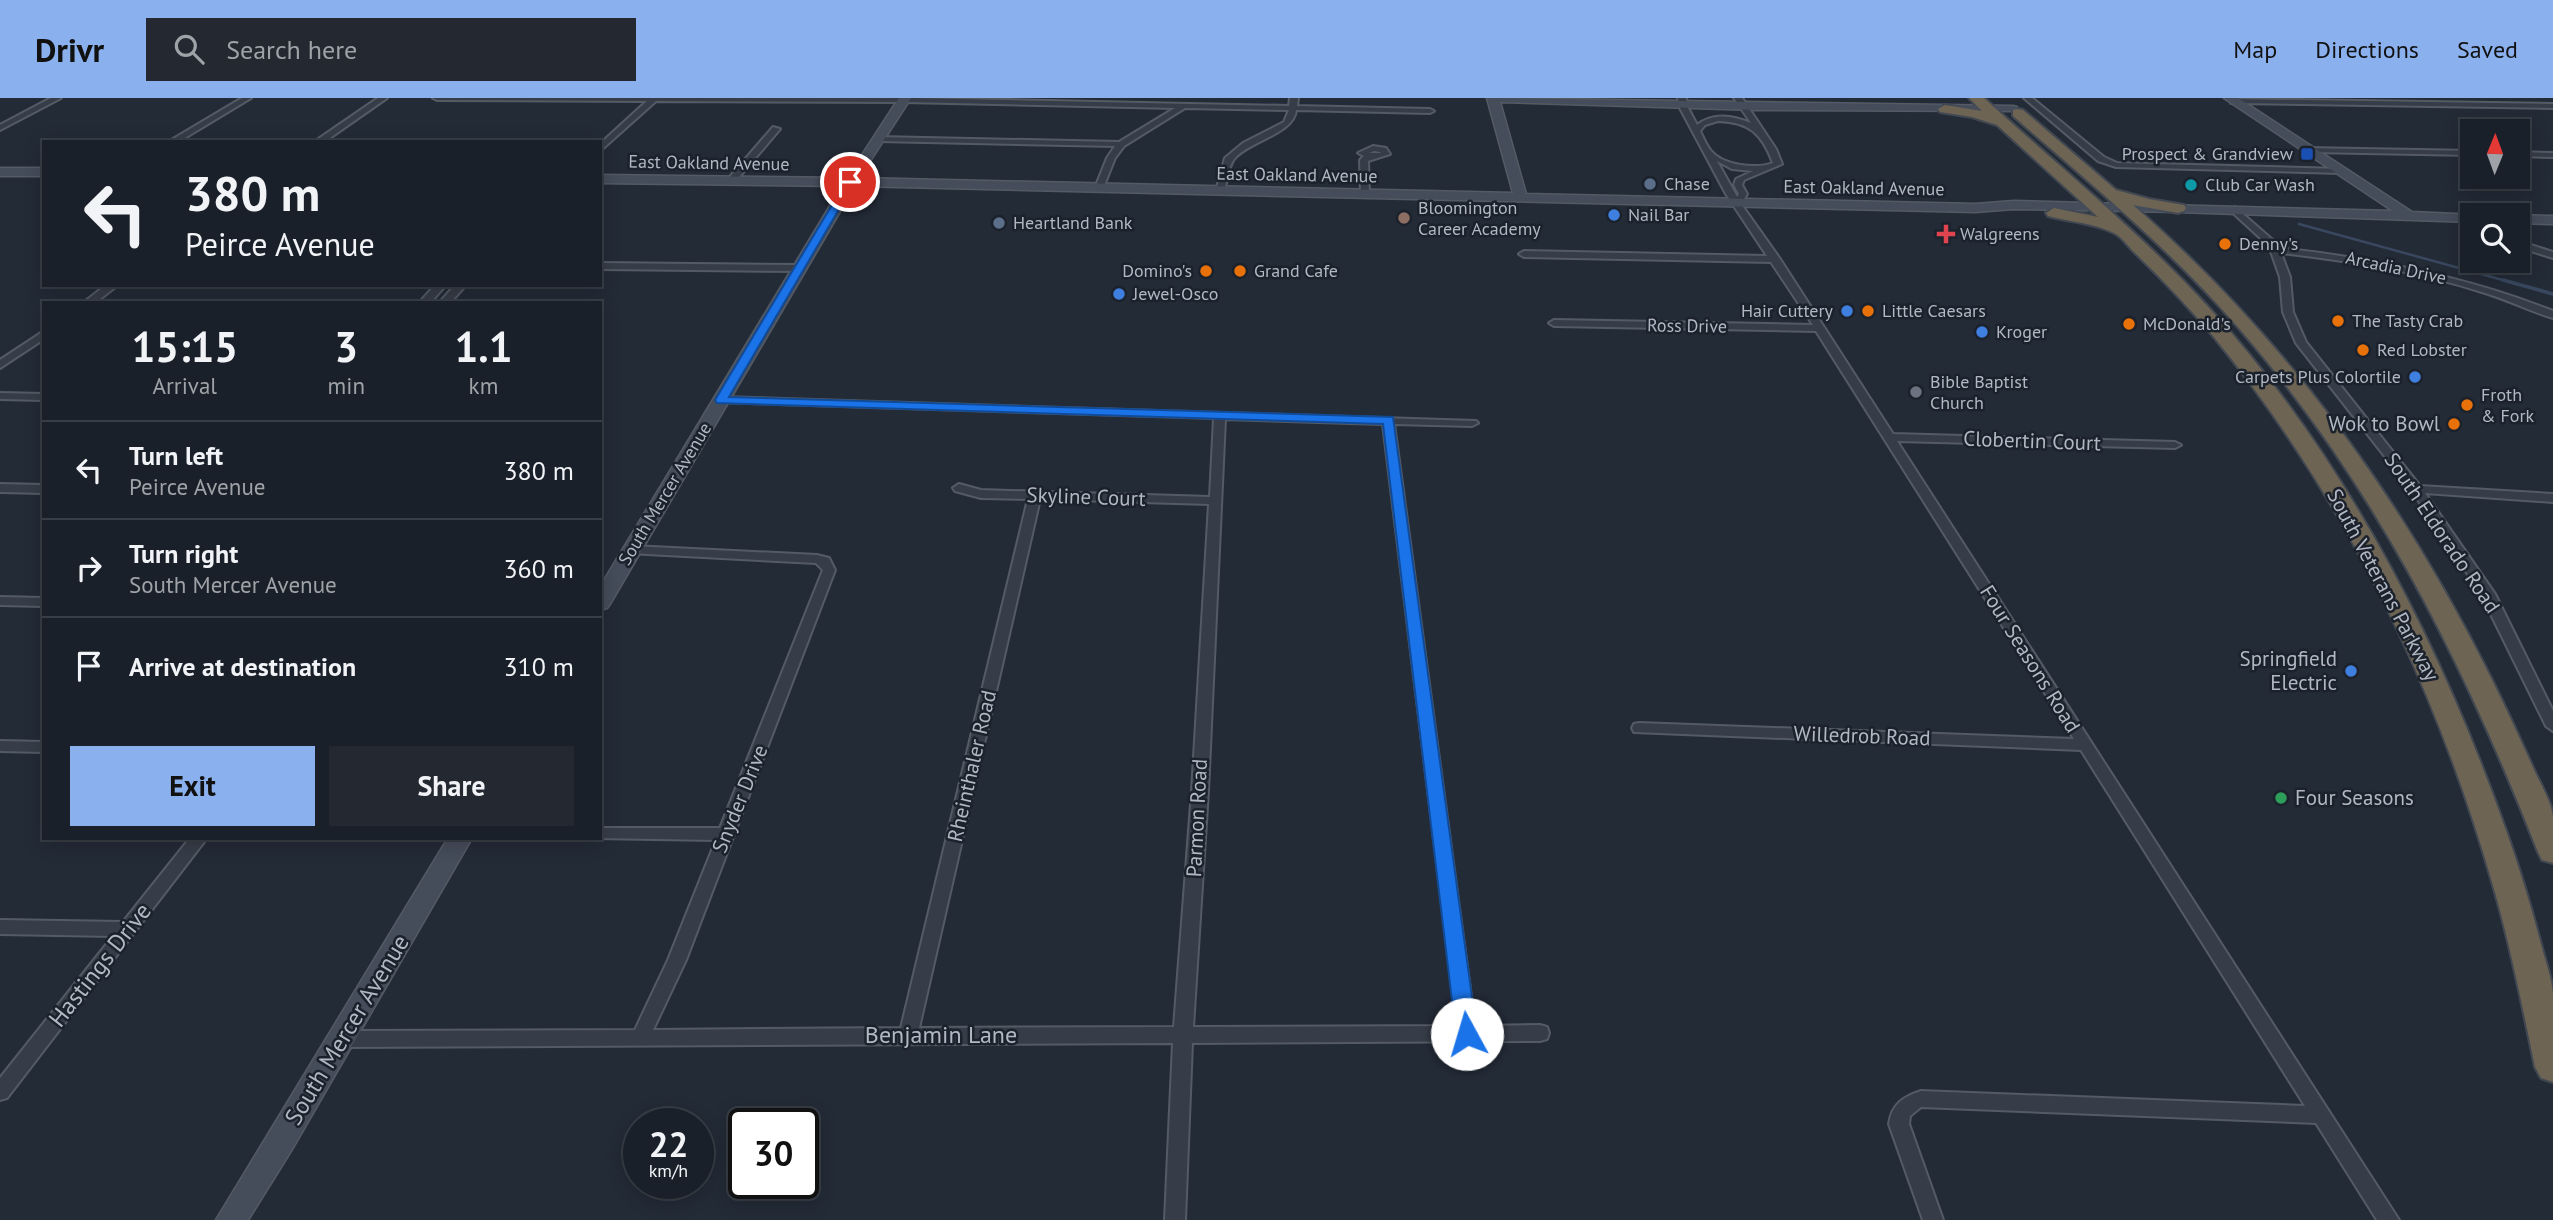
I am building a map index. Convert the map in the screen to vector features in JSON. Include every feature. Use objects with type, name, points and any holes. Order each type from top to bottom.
[{"type":"highway","points":[[1941,107],[1962,98]]},
{"type":"highway","name":"South Veterans Parkway","points":[[1982,104],[2078,190],[2152,231],[2218,295],[2273,356],[2337,437],[2373,489],[2436,594],[2476,671],[2553,852]]},
{"type":"highway","name":"South Veterans Parkway","points":[[2007,104],[2115,210],[2208,318],[2268,393],[2340,500],[2381,573],[2439,693],[2501,860],[2553,1067]]},
{"type":"highway","points":[[1941,107],[2004,123]]},
{"type":"highway","points":[[2047,209],[2078,190]]},
{"type":"highway","points":[[2047,209],[2082,217],[2146,204],[2181,212]]},
{"type":"highway","points":[[2152,231],[2165,219],[2181,212]]},
{"type":"main road","points":[[1520,197],[1493,98],[1941,107]]},
{"type":"main road","name":"South Mercer Avenue","points":[[602,601],[798,268],[904,99]]},
{"type":"main road","points":[[2232,99],[2410,216]]},
{"type":"main road","points":[[1740,101],[1777,107],[1941,107],[2007,104]]},
{"type":"main road","points":[[1793,102],[1826,107]]},
{"type":"main road","points":[[1752,118],[1763,110],[1777,107]]},
{"type":"main road","points":[[0,172],[42,172]]},
{"type":"main road","name":"East Oakland Avenue","points":[[602,179],[1738,202],[1993,208],[2018,212],[2047,209],[2239,213],[2307,218],[2352,215],[2460,218]]},
{"type":"main road","points":[[2530,219],[2553,220]]},
{"type":"main road","name":"South Mercer Avenue","points":[[231,1220],[342,1039],[459,840]]},
{"type":"street","points":[[0,128],[57,98]]},
{"type":"street","points":[[175,140],[247,98]]},
{"type":"street","points":[[321,140],[383,98]]},
{"type":"street","points":[[437,98],[904,99],[1430,111]]},
{"type":"street","points":[[1086,104],[1116,98]]},
{"type":"street","points":[[1220,191],[1228,160],[1246,145],[1287,124],[1292,117],[1294,98]]},
{"type":"street","points":[[2028,98],[2101,159],[2116,165],[2342,171]]},
{"type":"street","points":[[602,147],[654,99]]},
{"type":"street","points":[[2232,99],[2553,106]]},
{"type":"street","name":"Four Seasons Road","points":[[1683,101],[1718,173],[1820,328],[2389,1220]]},
{"type":"street","points":[[1718,173],[1743,177],[1776,166],[1778,160],[1740,101]]},
{"type":"street","points":[[1099,188],[1111,158],[1121,144],[1140,130],[1176,113],[1183,106]]},
{"type":"street","points":[[1696,130],[1706,121],[1721,119],[1741,121],[1760,131]]},
{"type":"street","points":[[731,181],[776,129]]},
{"type":"street","points":[[878,139],[1121,144]]},
{"type":"street","points":[[2309,150],[2460,153]]},
{"type":"street","points":[[2530,154],[2553,155]]},
{"type":"street","points":[[1710,155],[1735,167],[1769,169]]},
{"type":"street","points":[[1365,194],[1364,160],[1368,157]]},
{"type":"street","points":[[1738,202],[1743,194],[1738,182],[1743,177]]},
{"type":"street","name":"South Eldorado Road","points":[[2239,213],[2268,239],[2275,250],[2285,277],[2288,312],[2301,343],[2416,489],[2488,594],[2553,726]]},
{"type":"street","points":[[2530,248],[2553,255]]},
{"type":"street","name":"Arcadia Drive","points":[[2275,250],[2349,258],[2414,270],[2495,292],[2553,314]]},
{"type":"street","points":[[1524,254],[1775,259]]},
{"type":"street","points":[[602,266],[798,268]]},
{"type":"street","points":[[91,301],[110,287]]},
{"type":"street","points":[[426,301],[440,287]]},
{"type":"street","points":[[446,301],[459,287]]},
{"type":"street","name":"Ross Drive","points":[[1554,323],[1820,328]]},
{"type":"street","points":[[0,365],[42,335]]},
{"type":"street","points":[[0,396],[42,397]]},
{"type":"street","points":[[721,400],[1472,423]]},
{"type":"street","name":"Parmon Road","points":[[1175,1220],[1183,1034],[1200,791],[1220,415]]},
{"type":"street","points":[[1388,420],[1467,1034]]},
{"type":"street","name":"Clobertin Court","points":[[1889,437],[2175,445]]},
{"type":"street","points":[[0,488],[42,489]]},
{"type":"street","name":"Skyline Court","points":[[959,488],[981,494],[1214,501]]},
{"type":"street","points":[[2416,489],[2553,498]]},
{"type":"street","name":"Rheinthaler Road","points":[[908,1036],[1035,496]]},
{"type":"street","name":"Snyder Drive","points":[[632,550],[794,557],[824,561],[828,566],[828,576],[677,960],[641,1036]]},
{"type":"street","points":[[0,601],[42,602]]},
{"type":"street","name":"Willedrob Road","points":[[1639,728],[2085,744]]},
{"type":"street","points":[[0,746],[42,747]]},
{"type":"street","points":[[602,834],[725,834]]},
{"type":"street","name":"Hastings Drive","points":[[0,1092],[197,840]]},
{"type":"street","points":[[0,927],[129,929]]},
{"type":"street","name":"Benjamin Lane","points":[[342,1039],[1540,1033]]},
{"type":"street","points":[[1933,1220],[1899,1124],[1899,1116],[1905,1109],[1912,1102],[1921,1099],[2322,1115]]},
{"type":"waterway","points":[[2299,224],[2510,282]]},
{"type":"waterway","points":[[2503,280],[2553,294]]},
{"type":"place","name":"Prospect & Grandview","points":[[2307,154]]},
{"type":"place","name":"Chase","points":[[1650,184]]},
{"type":"place","name":"Club Car Wash","points":[[2191,185]]},
{"type":"place","name":"Nail Bar","points":[[1614,215]]},
{"type":"place","name":"Bloomington Career Academy","points":[[1404,218]]},
{"type":"place","name":"Heartland Bank","points":[[999,223]]},
{"type":"place","name":"Walgreens","points":[[1946,234]]},
{"type":"place","name":"Denny's","points":[[2225,244]]},
{"type":"place","name":"Domino's","points":[[1206,271]]},
{"type":"place","name":"Grand Cafe","points":[[1240,271]]},
{"type":"place","name":"Jewel-Osco","points":[[1119,294]]},
{"type":"place","name":"Hair Cuttery","points":[[1847,311]]},
{"type":"place","name":"Little Caesars","points":[[1868,311]]},
{"type":"place","name":"The Tasty Crab","points":[[2338,321]]},
{"type":"place","name":"McDonald's","points":[[2129,324]]},
{"type":"place","name":"Kroger","points":[[1982,332]]},
{"type":"place","name":"Red Lobster","points":[[2363,350]]},
{"type":"place","name":"Carpets Plus Colortile","points":[[2415,377]]},
{"type":"place","name":"Bible Baptist Church","points":[[1916,392]]},
{"type":"place","name":"Froth & Fork","points":[[2467,405]]},
{"type":"place","name":"Wok to Bowl","points":[[2454,424]]},
{"type":"place","name":"Springfield Electric","points":[[2351,671]]},
{"type":"place","name":"Four Seasons","points":[[2281,798]]},
{"type":"route","points":[[850,182],[721,400],[1388,420],[1467,1034]]}]
